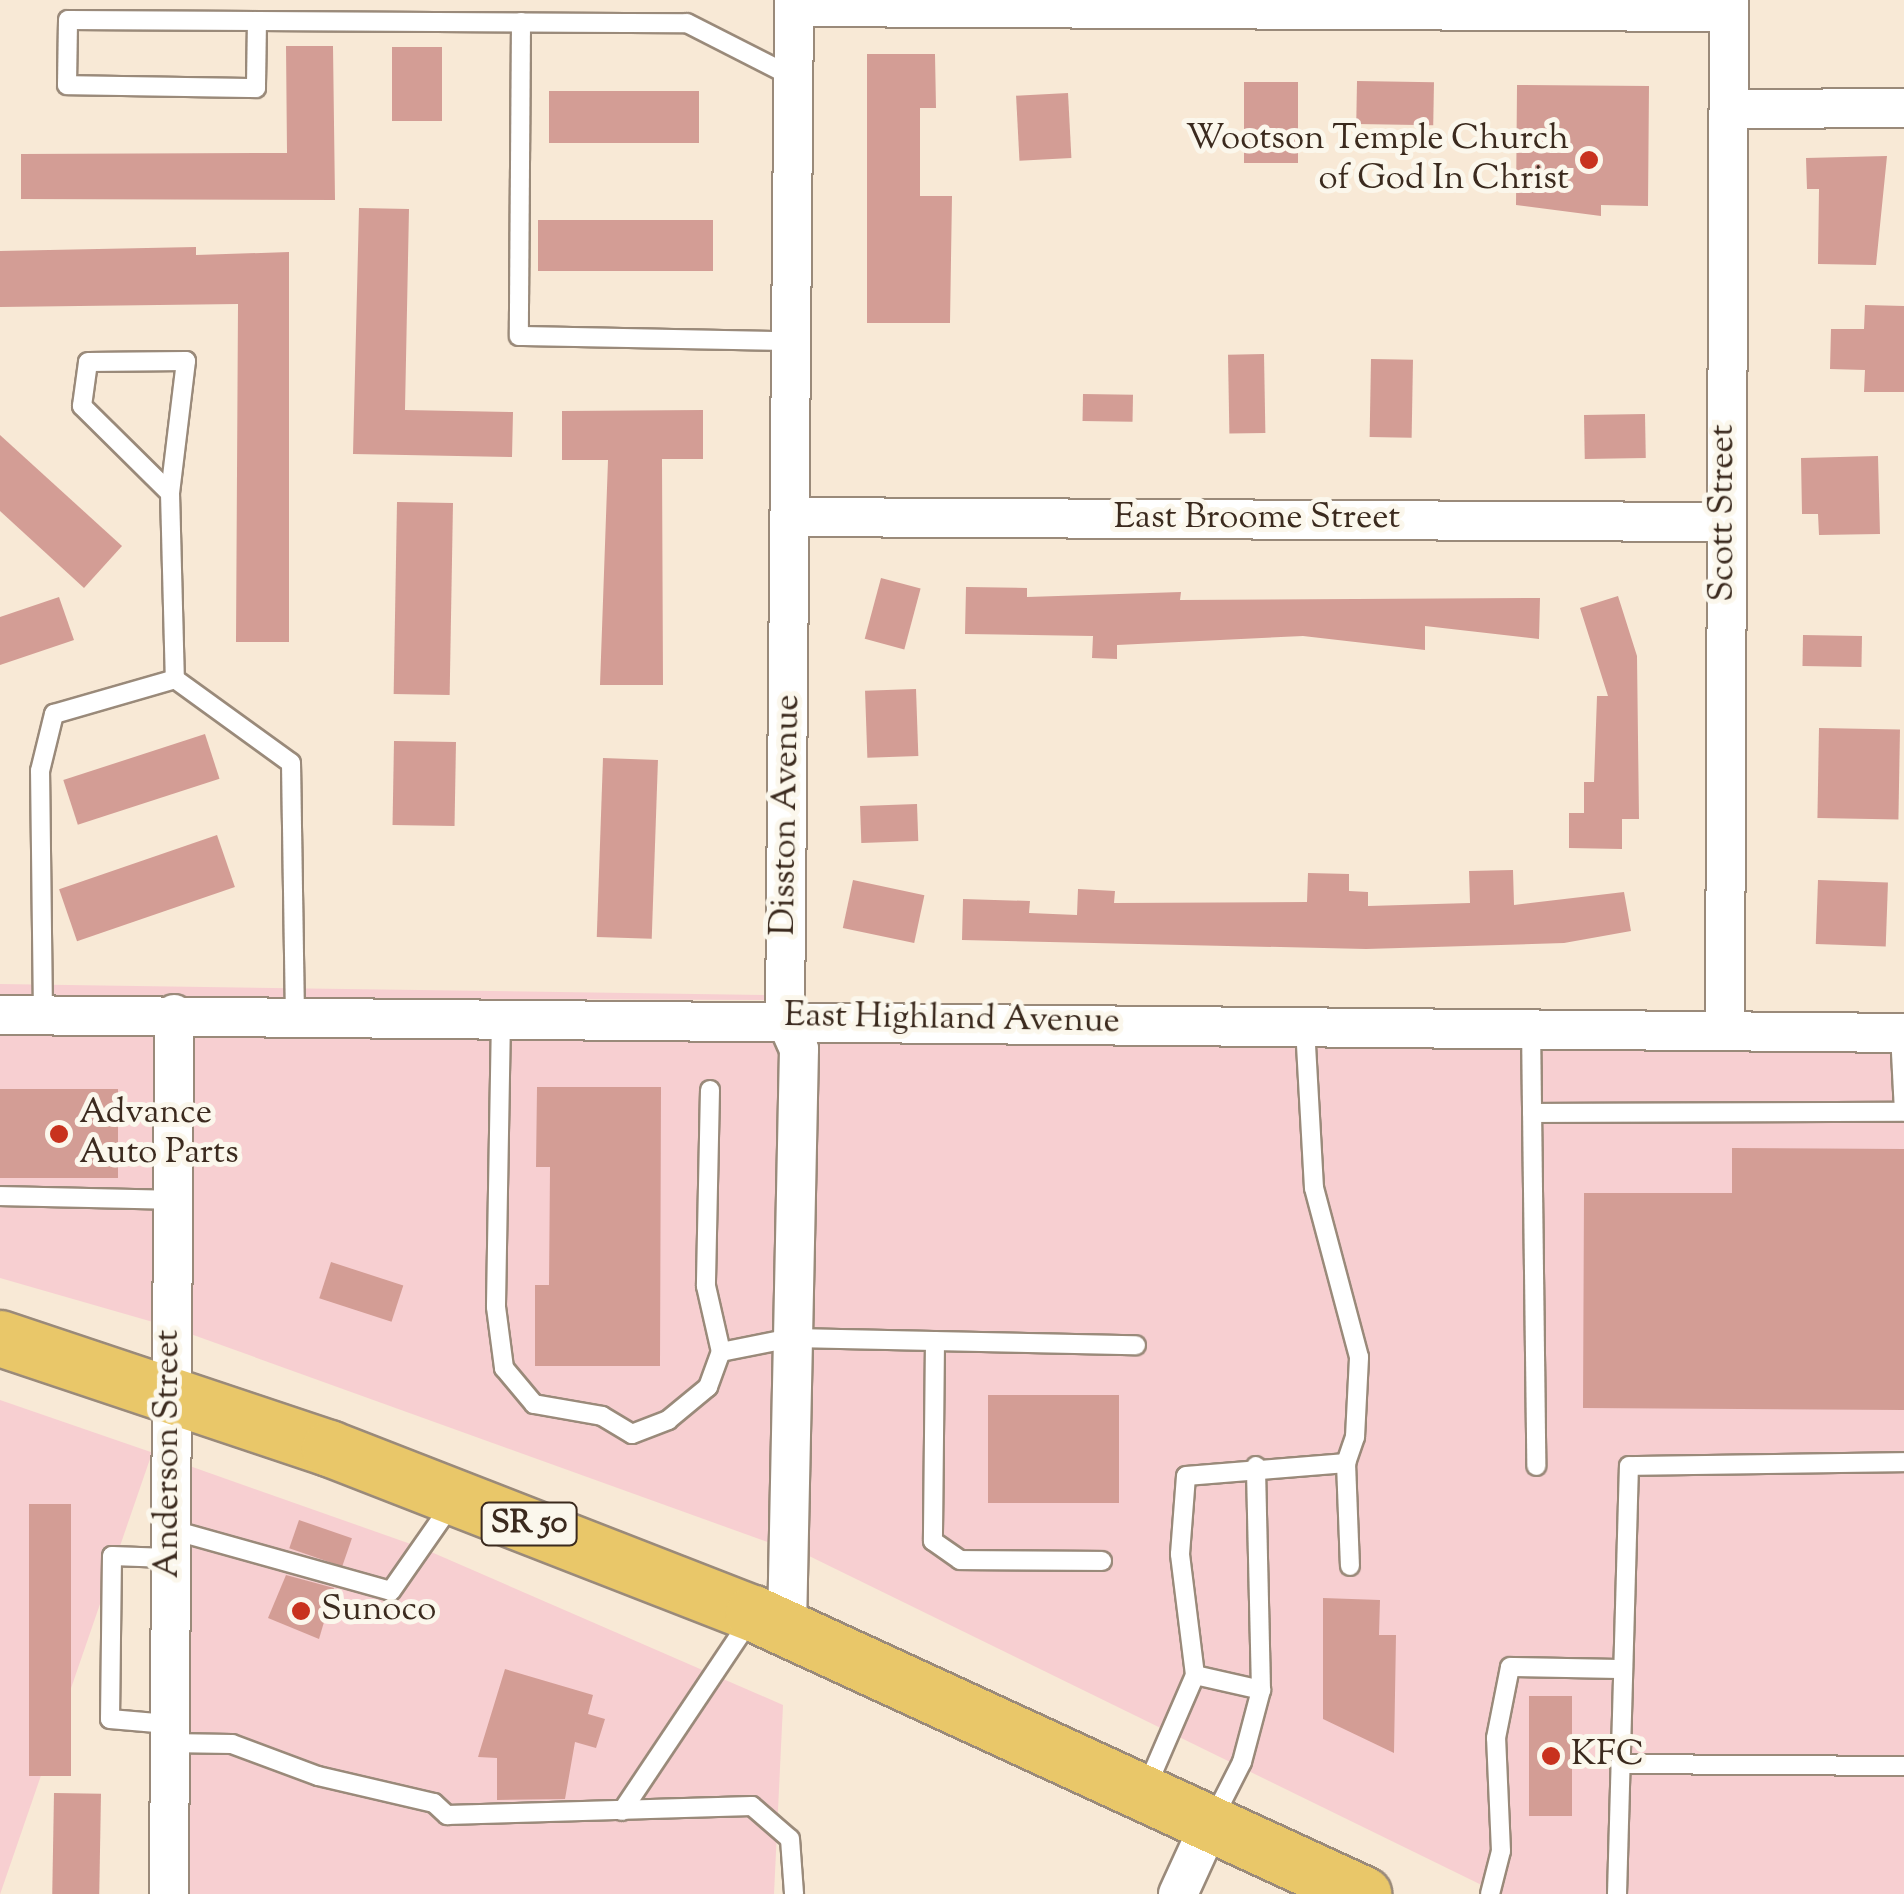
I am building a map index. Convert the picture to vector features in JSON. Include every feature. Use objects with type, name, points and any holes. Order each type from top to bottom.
[{"type":"highway","name":"SR 50","points":[[0,1338],[168,1392],[457,1497],[770,1620],[1146,1790],[1363,1894]]},
{"type":"street","points":[[794,3],[1729,6]]},
{"type":"street","name":"Disston Avenue","points":[[770,1620],[791,1338],[798,1049],[785,1018],[794,3]]},
{"type":"street","name":"Scott Street","points":[[1725,1026],[1723,522],[1729,6]]},
{"type":"street","points":[[1728,109],[1904,108]]},
{"type":"street","name":"East Broome Street","points":[[790,517],[1723,522]]},
{"type":"street","name":"East Highland Avenue","points":[[0,1014],[1725,1026],[1902,1033]]},
{"type":"street","name":"Anderson Street","points":[[168,1894],[168,1392],[174,1014]]},
{"type":"street","points":[[1178,1894],[1212,1822]]},
{"type":"lane","points":[[256,20],[256,88],[67,85],[68,20],[256,20],[687,23],[793,76]]},
{"type":"lane","points":[[521,22],[519,336],[790,341]]},
{"type":"lane","points":[[170,493],[82,406],[88,362],[186,362],[170,493],[175,678]]},
{"type":"lane","points":[[43,1014],[40,771],[54,714],[175,678]]},
{"type":"lane","points":[[175,678],[291,763],[295,1018]]},
{"type":"lane","points":[[501,1018],[496,1307],[504,1368],[534,1404],[602,1416],[632,1434],[668,1420],[708,1387],[721,1352],[706,1286],[710,1090]]},
{"type":"lane","points":[[1305,1024],[1314,1188],[1359,1356],[1346,1463],[1350,1566]]},
{"type":"lane","points":[[1532,1025],[1536,1466]]},
{"type":"lane","points":[[1532,1113],[1902,1112],[1902,1033]]},
{"type":"lane","points":[[0,1196],[171,1200]]},
{"type":"lane","points":[[721,1352],[791,1338],[1136,1345]]},
{"type":"lane","points":[[934,1341],[933,1541],[960,1560],[1102,1561]]},
{"type":"lane","points":[[1617,1894],[1629,1466],[1904,1462]]},
{"type":"lane","points":[[1146,1790],[1195,1675],[1180,1554],[1186,1476],[1256,1466],[1346,1463]]},
{"type":"lane","points":[[1212,1822],[1242,1762],[1261,1690],[1256,1466]]},
{"type":"lane","points":[[457,1497],[391,1591],[168,1544],[112,1556],[110,1719],[232,1744],[318,1776],[434,1802],[447,1816],[622,1811],[685,1803],[761,1810],[790,1839],[794,1894]]},
{"type":"lane","points":[[622,1811],[770,1620]]},
{"type":"lane","points":[[1490,1894],[1500,1851],[1503,1677],[1510,1666],[1623,1669]]},
{"type":"lane","points":[[1195,1675],[1261,1690]]},
{"type":"lane","points":[[1620,1764],[1904,1766]]},
{"type":"shaded area","points":[[0,984],[769,995],[769,1000],[0,997]]},
{"type":"shaded area","points":[[157,1032],[153,1322],[0,1278],[0,1033]]},
{"type":"shaded area","points":[[189,1033],[775,1036],[783,1053],[773,1544],[185,1332]]},
{"type":"shaded area","points":[[814,1036],[1904,1051],[1904,1894],[1500,1894],[805,1554]]},
{"type":"shaded area","points":[[0,1400],[152,1452],[0,1894],[0,1894]]},
{"type":"shaded area","points":[[184,1464],[422,1548],[783,1705],[774,1894],[184,1894]]},
{"type":"building","points":[[286,46],[333,46],[335,200],[21,199],[21,154],[287,153]]},
{"type":"building","points":[[392,47],[442,47],[442,121],[392,121]]},
{"type":"building","points":[[867,54],[935,54],[936,108],[920,108],[920,196],[952,196],[950,323],[867,323]]},
{"type":"building","points":[[1357,81],[1434,82],[1433,125],[1356,124]]},
{"type":"building","points":[[1244,82],[1298,82],[1298,163],[1244,163]]},
{"type":"building","points":[[1517,85],[1649,86],[1648,206],[1601,205],[1601,216],[1516,205]]},
{"type":"building","points":[[549,91],[699,91],[699,143],[549,143]]},
{"type":"building","points":[[1068,93],[1071,158],[1019,161],[1016,96]]},
{"type":"building","points":[[1887,156],[1876,265],[1818,264],[1819,189],[1807,189],[1806,158]]},
{"type":"building","points":[[359,208],[409,209],[405,410],[513,412],[512,457],[353,454]]},
{"type":"building","points":[[538,220],[713,220],[713,271],[538,271]]},
{"type":"building","points":[[196,247],[196,255],[289,252],[289,642],[236,642],[238,304],[0,307],[0,251]]},
{"type":"building","points":[[1865,305],[1904,306],[1904,392],[1864,392],[1865,370],[1830,369],[1831,329],[1864,329]]},
{"type":"building","points":[[1264,354],[1265,433],[1229,434],[1228,355]]},
{"type":"building","points":[[1371,359],[1413,360],[1412,438],[1370,437]]},
{"type":"building","points":[[1083,394],[1133,395],[1133,422],[1083,421]]},
{"type":"building","points":[[703,410],[703,459],[662,459],[663,685],[600,685],[608,460],[562,460],[562,411]]},
{"type":"building","points":[[1645,414],[1646,458],[1585,459],[1584,415]]},
{"type":"building","points":[[0,435],[122,546],[84,588],[0,511]]},
{"type":"building","points":[[1878,456],[1880,534],[1819,535],[1818,514],[1802,514],[1801,458]]},
{"type":"building","points":[[397,502],[453,503],[450,695],[394,694]]},
{"type":"building","points":[[881,578],[921,589],[904,649],[865,639]]},
{"type":"building","points":[[966,587],[1027,588],[1027,597],[1181,592],[1180,600],[1540,598],[1539,639],[1425,626],[1425,650],[1303,636],[1117,645],[1117,659],[1092,658],[1093,636],[965,634]]},
{"type":"building","points":[[1618,596],[1637,656],[1639,819],[1622,819],[1622,849],[1569,848],[1569,813],[1584,813],[1584,782],[1594,782],[1597,696],[1608,696],[1580,608]]},
{"type":"building","points":[[59,597],[74,640],[0,665],[0,617]]},
{"type":"building","points":[[1803,635],[1862,636],[1861,667],[1802,666]]},
{"type":"building","points":[[916,689],[918,756],[867,758],[865,691]]},
{"type":"building","points":[[1819,728],[1900,729],[1898,819],[1817,818]]},
{"type":"building","points":[[205,734],[220,779],[78,825],[63,780]]},
{"type":"building","points":[[394,741],[456,742],[455,826],[393,825]]},
{"type":"building","points":[[603,758],[658,760],[652,939],[597,937]]},
{"type":"building","points":[[917,804],[918,841],[861,843],[860,806]]},
{"type":"building","points":[[217,835],[235,887],[77,941],[59,889]]},
{"type":"building","points":[[1513,870],[1514,905],[1624,892],[1631,931],[1564,943],[1366,949],[962,940],[963,899],[1030,901],[1029,913],[1077,915],[1078,889],[1115,891],[1114,903],[1307,902],[1308,873],[1349,874],[1349,891],[1368,892],[1368,906],[1470,903],[1469,871]]},
{"type":"building","points":[[853,880],[924,895],[914,943],[843,928]]},
{"type":"building","points":[[1818,880],[1888,882],[1886,946],[1816,944]]},
{"type":"building","points":[[537,1087],[661,1087],[660,1366],[535,1366],[535,1285],[549,1285],[550,1167],[536,1167]]},
{"type":"building","name":"Advance Auto Parts","points":[[0,1089],[118,1089],[118,1178],[0,1178]]},
{"type":"building","points":[[1732,1148],[1904,1149],[1904,1410],[1583,1408],[1584,1193],[1732,1193]]},
{"type":"building","points":[[331,1262],[403,1285],[392,1322],[319,1298]]},
{"type":"building","points":[[988,1395],[1119,1395],[1119,1503],[988,1503]]},
{"type":"building","points":[[29,1504],[71,1504],[71,1776],[29,1776]]},
{"type":"building","points":[[299,1520],[352,1538],[342,1567],[289,1548]]},
{"type":"building","name":"Sunoco","points":[[286,1575],[334,1588],[319,1639],[268,1618]]},
{"type":"building","points":[[1323,1598],[1380,1600],[1379,1635],[1396,1635],[1394,1753],[1323,1719]]},
{"type":"building","points":[[505,1669],[593,1695],[588,1714],[605,1719],[596,1748],[575,1742],[565,1799],[497,1800],[497,1758],[478,1757]]},
{"type":"building","name":"KFC","points":[[1529,1696],[1572,1696],[1572,1816],[1529,1816]]},
{"type":"building","points":[[54,1793],[101,1794],[99,1894],[52,1894]]},
{"type":"place","name":"Wootson Temple Church of God In Christ","points":[[1589,160]]},
{"type":"place","name":"Advance Auto Parts","points":[[59,1134]]},
{"type":"place","name":"Sunoco","points":[[301,1611]]},
{"type":"place","name":"KFC","points":[[1551,1756]]}]
